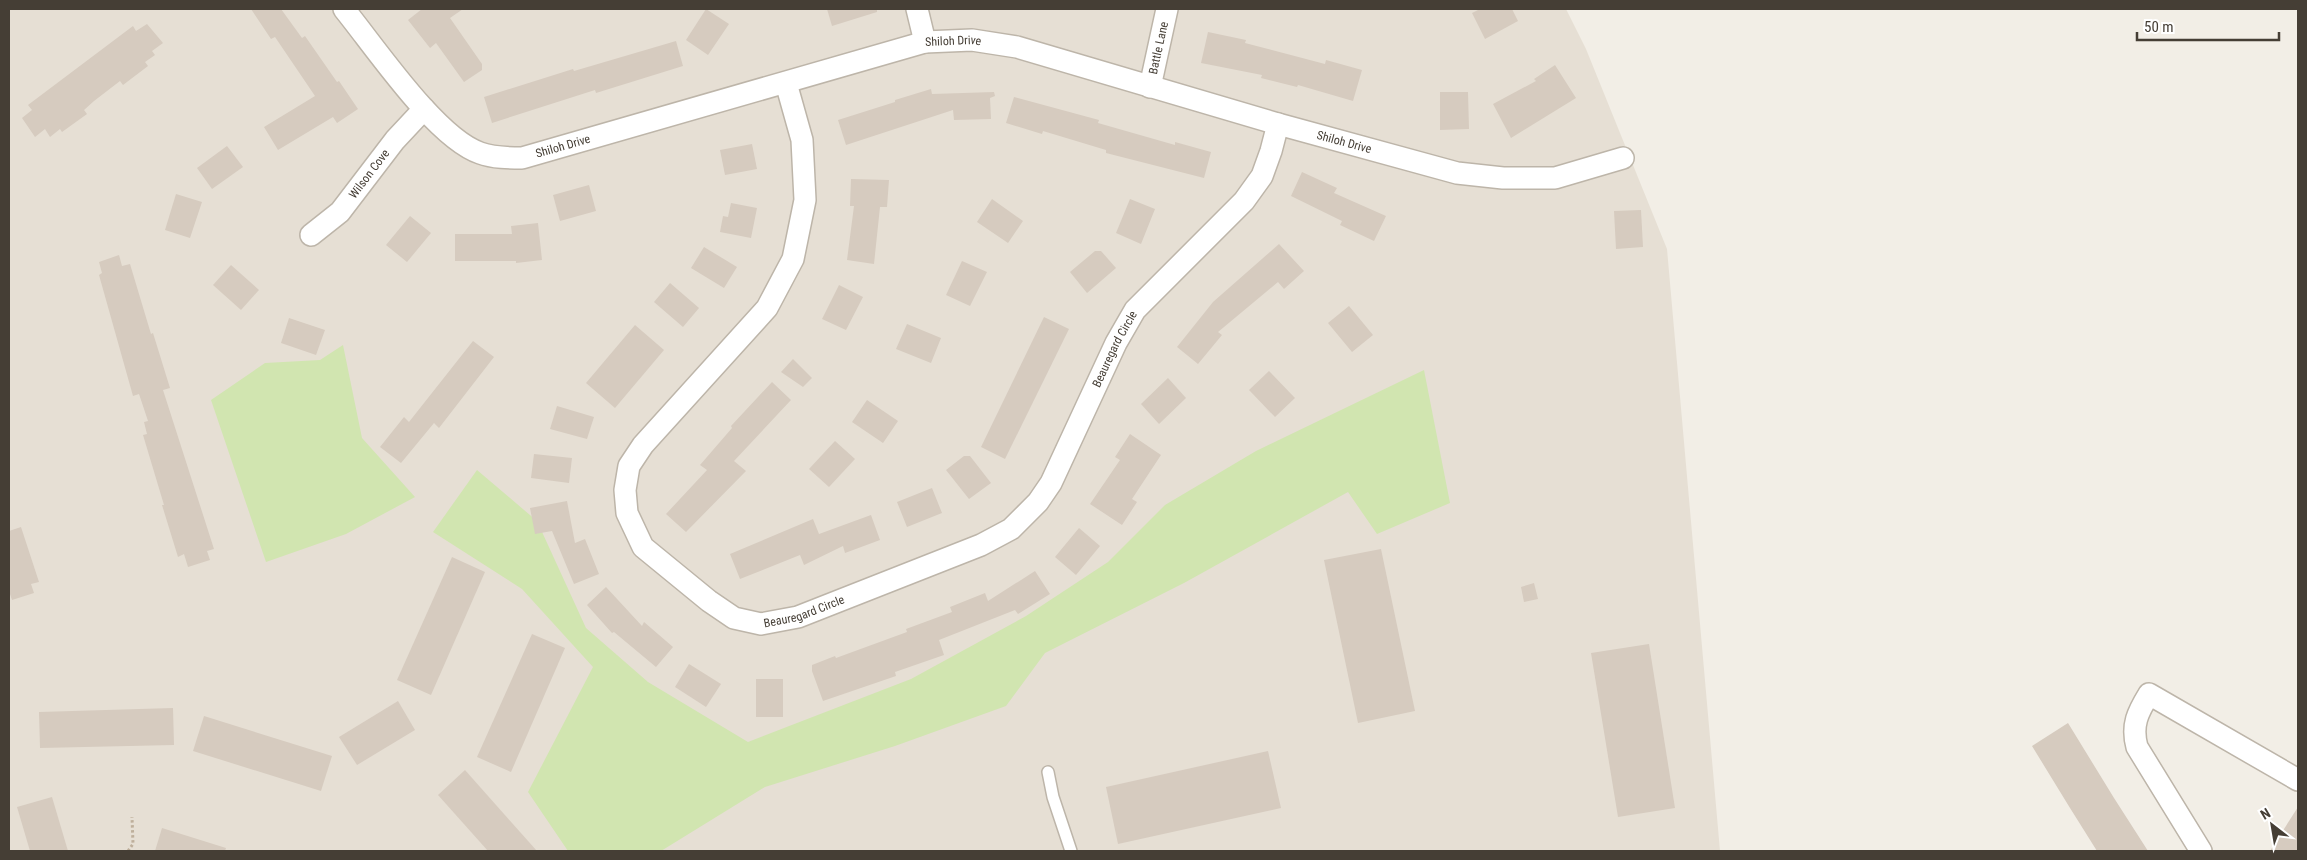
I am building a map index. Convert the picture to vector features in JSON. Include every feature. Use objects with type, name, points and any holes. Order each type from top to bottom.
[{"type":"street","name":"Shiloh Drive","points":[[344,9],[424,109],[458,142],[481,154],[502,158],[522,158],[926,42],[972,40],[1017,47],[1278,124],[1457,173],[1503,178],[1555,178],[1623,158]]},
{"type":"street","points":[[917,9],[926,42]]},
{"type":"street","name":"Battle Lane","points":[[1150,87],[1167,9]]},
{"type":"street","name":"Beauregard Circle","points":[[786,82],[802,140],[806,200],[793,259],[767,308],[643,445],[629,466],[625,490],[627,513],[643,547],[709,601],[734,618],[761,624],[798,617],[981,545],[1011,529],[1026,515],[1051,483],[1116,343],[1135,310],[1244,201],[1262,176],[1278,124]]},
{"type":"street","name":"Wilson Cove","points":[[311,235],[340,212],[395,140],[424,109]]},
{"type":"street","points":[[2201,851],[2137,747],[2133,733],[2136,717],[2150,694],[2298,780]]},
{"type":"lane","points":[[1048,772],[1053,797],[1070,851]]},
{"type":"path","points":[[128,851],[133,844],[132,817]]},
{"type":"shaded area","points":[[9,9],[1566,9],[1586,49],[1667,249],[1720,851],[9,851]]},
{"type":"green space","points":[[343,345],[362,438],[415,497],[346,534],[266,562],[211,400],[265,363],[320,360]]},
{"type":"green space","points":[[1424,370],[1450,503],[1377,534],[1348,492],[1184,583],[1045,653],[1006,706],[895,746],[765,787],[661,851],[568,851],[528,792],[593,667],[522,589],[433,532],[477,470],[537,521],[586,628],[648,682],[748,742],[911,679],[1026,616],[1108,562],[1165,505],[1256,451]]},
{"type":"building","points":[[251,9],[281,9],[302,38],[305,36],[358,109],[337,123],[333,117],[278,150],[264,127],[315,96],[275,37],[271,39]]},
{"type":"building","points":[[422,9],[463,9],[450,18],[482,64],[482,70],[464,82],[436,43],[430,48],[408,20]]},
{"type":"building","points":[[706,9],[729,24],[708,55],[686,40]]},
{"type":"building","points":[[827,9],[877,9],[877,12],[832,26]]},
{"type":"building","points":[[1480,9],[1512,9],[1518,21],[1485,39],[1472,13]]},
{"type":"building","points":[[147,24],[163,43],[152,51],[155,55],[145,62],[148,66],[123,85],[120,81],[84,110],[87,114],[62,132],[60,129],[50,137],[45,129],[35,137],[22,118],[32,110],[28,105],[133,26],[136,31]]},
{"type":"building","points":[[1208,32],[1246,40],[1245,43],[1325,64],[1326,60],[1362,70],[1353,101],[1298,85],[1297,87],[1261,78],[1262,75],[1201,63]]},
{"type":"building","points":[[676,41],[683,66],[596,93],[595,90],[492,123],[484,97],[573,69],[574,71]]},
{"type":"building","points":[[1555,65],[1576,98],[1511,138],[1493,104],[1536,81],[1534,79]]},
{"type":"building","points":[[931,89],[932,94],[994,92],[995,96],[990,98],[991,119],[954,120],[953,110],[846,145],[838,120]]},
{"type":"building","points":[[1440,92],[1468,92],[1469,129],[1440,130]]},
{"type":"building","points":[[1014,97],[1099,120],[1098,123],[1175,145],[1175,142],[1211,152],[1204,178],[1106,153],[1106,150],[1043,131],[1042,134],[1006,123]]},
{"type":"building","points":[[752,144],[757,169],[725,175],[720,150]]},
{"type":"building","points":[[227,146],[243,167],[212,189],[197,168]]},
{"type":"building","points":[[1302,172],[1337,188],[1334,193],[1386,216],[1374,241],[1340,225],[1342,221],[1291,196]]},
{"type":"building","points":[[851,179],[889,180],[887,207],[880,207],[874,264],[847,260],[854,206],[850,206]]},
{"type":"building","points":[[589,185],[596,211],[560,221],[553,195]]},
{"type":"building","points":[[176,194],[202,202],[190,238],[165,230]]},
{"type":"building","points":[[992,199],[1023,221],[1008,243],[977,222]]},
{"type":"building","points":[[1130,199],[1155,209],[1141,244],[1116,233]]},
{"type":"building","points":[[731,203],[757,208],[751,238],[720,232],[723,216],[728,217]]},
{"type":"building","points":[[1641,210],[1643,247],[1616,249],[1614,211]]},
{"type":"building","points":[[410,216],[431,233],[407,262],[386,245]]},
{"type":"building","points":[[538,223],[542,260],[516,263],[516,261],[455,261],[455,234],[512,234],[511,226]]},
{"type":"building","points":[[1279,244],[1304,271],[1284,289],[1278,282],[1218,332],[1222,335],[1198,364],[1177,347],[1213,302]]},
{"type":"building","points":[[704,247],[737,267],[724,288],[691,268]]},
{"type":"building","points":[[1095,251],[1101,251],[1116,268],[1087,293],[1070,272]]},
{"type":"building","points":[[119,255],[122,266],[130,264],[151,334],[153,333],[170,388],[163,390],[214,549],[207,551],[210,560],[188,567],[184,554],[178,557],[162,505],[164,505],[143,435],[147,434],[144,422],[148,421],[139,394],[133,396],[99,275],[102,273],[99,262]]},
{"type":"building","points":[[962,261],[987,272],[970,306],[946,295]]},
{"type":"building","points":[[231,265],[259,290],[241,310],[213,285]]},
{"type":"building","points":[[670,283],[699,308],[683,327],[654,302]]},
{"type":"building","points":[[839,285],[863,297],[846,330],[822,319]]},
{"type":"building","points":[[1349,306],[1373,335],[1352,352],[1328,323]]},
{"type":"building","points":[[1044,317],[1069,329],[1005,459],[981,447]]},
{"type":"building","points":[[289,318],[325,330],[316,355],[281,343]]},
{"type":"building","points":[[907,324],[941,338],[931,363],[896,349]]},
{"type":"building","points":[[635,325],[664,350],[615,408],[586,383]]},
{"type":"building","points":[[473,341],[494,357],[439,428],[434,423],[401,463],[380,447],[404,417],[409,422]]},
{"type":"building","points":[[793,359],[812,378],[803,387],[781,372]]},
{"type":"building","points":[[1269,371],[1295,398],[1275,417],[1249,390]]},
{"type":"building","points":[[1168,378],[1186,398],[1159,424],[1141,404]]},
{"type":"building","points":[[772,382],[791,400],[734,461],[746,471],[686,532],[666,514],[707,470],[700,465],[732,428],[731,426]]},
{"type":"building","points":[[867,400],[898,421],[883,443],[852,422]]},
{"type":"building","points":[[557,406],[594,417],[587,439],[550,429]]},
{"type":"building","points":[[1130,434],[1161,455],[1132,499],[1137,502],[1122,525],[1090,504],[1120,460],[1115,457]]},
{"type":"building","points":[[835,441],[855,459],[829,487],[809,469]]},
{"type":"building","points":[[534,454],[572,458],[569,483],[531,478]]},
{"type":"building","points":[[964,456],[970,456],[991,483],[969,499],[946,470]]},
{"type":"building","points":[[932,488],[942,513],[907,527],[897,502]]},
{"type":"building","points":[[567,501],[575,543],[585,539],[599,574],[574,584],[552,531],[535,534],[530,508]]},
{"type":"building","points":[[871,515],[880,540],[845,553],[843,546],[804,565],[800,555],[740,579],[730,554],[813,519],[819,534]]},
{"type":"building","points":[[21,527],[39,582],[31,584],[34,593],[12,600],[9,591],[9,531]]},
{"type":"building","points":[[1079,528],[1100,546],[1076,575],[1055,557]]},
{"type":"building","points":[[1381,549],[1415,711],[1358,723],[1324,560]]},
{"type":"building","points":[[452,557],[485,572],[431,695],[397,680]]},
{"type":"building","points":[[1035,571],[1050,594],[1018,614],[1015,610],[939,640],[944,655],[895,672],[896,676],[823,701],[812,671],[812,665],[907,632],[906,629],[952,612],[950,607],[985,593],[988,601]]},
{"type":"building","points":[[1534,583],[1538,599],[1524,602],[1521,587]]},
{"type":"building","points":[[606,587],[642,626],[644,622],[673,647],[656,667],[614,632],[612,633],[587,605]]},
{"type":"building","points":[[532,634],[565,648],[511,772],[477,757]]},
{"type":"building","points":[[1649,644],[1675,808],[1618,817],[1591,653]]},
{"type":"building","points":[[689,664],[721,684],[706,707],[675,687]]},
{"type":"building","points":[[756,679],[783,679],[783,717],[756,717]]},
{"type":"building","points":[[398,701],[415,730],[357,765],[339,737]]},
{"type":"building","points":[[173,708],[174,745],[40,748],[39,712]]},
{"type":"building","points":[[204,716],[332,756],[321,791],[193,751]]},
{"type":"building","points":[[2068,723],[2148,851],[2097,851],[2070,808],[2032,746]]},
{"type":"building","points":[[1268,751],[1281,808],[1118,844],[1106,787]]},
{"type":"building","points":[[465,770],[537,851],[488,851],[438,795]]},
{"type":"building","points":[[52,797],[68,851],[30,851],[17,807]]},
{"type":"building","points":[[2298,807],[2298,851],[2270,851]]},
{"type":"building","points":[[162,828],[226,848],[225,851],[155,851]]}]
